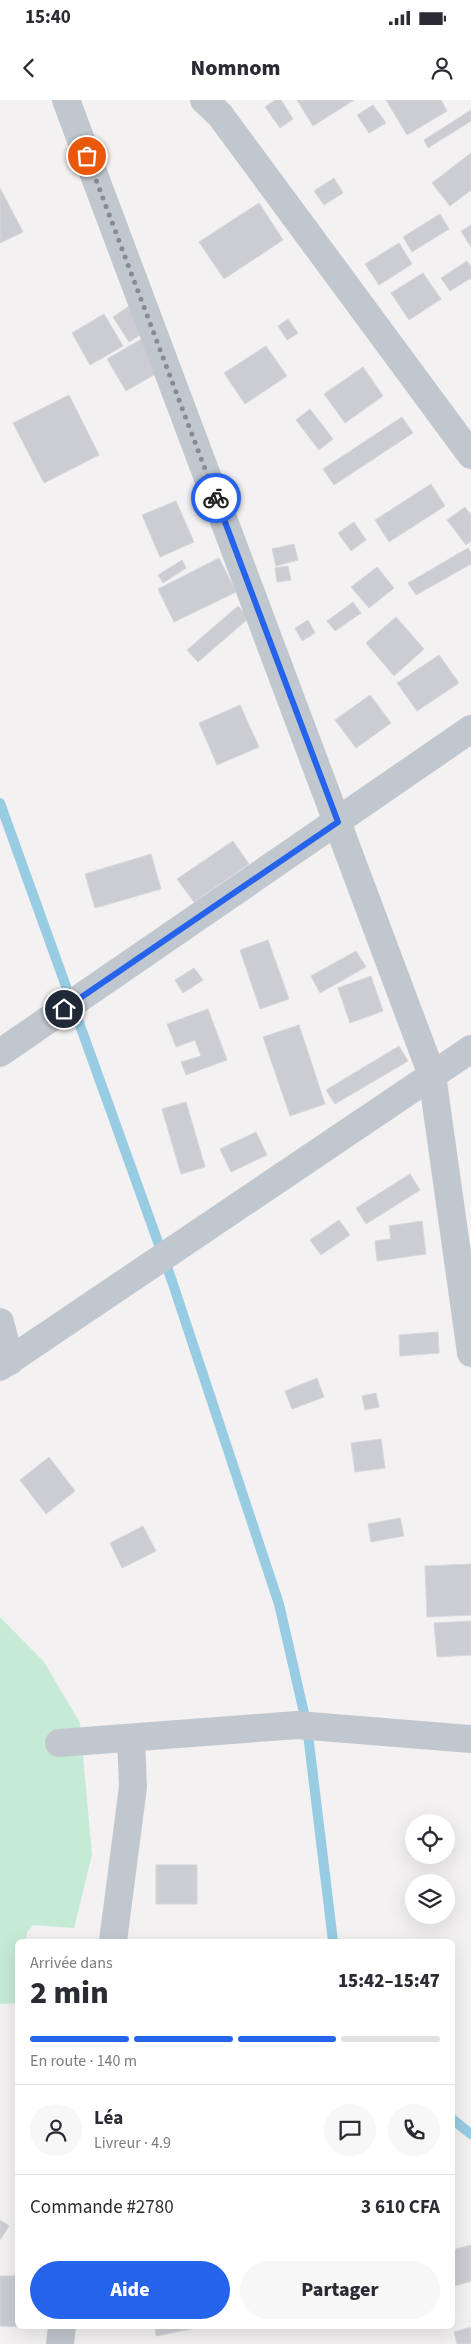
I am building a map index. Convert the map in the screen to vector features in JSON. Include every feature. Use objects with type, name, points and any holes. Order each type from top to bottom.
[{"type":"street","points":[[66,100],[432,1076],[471,1354]]},
{"type":"street","points":[[204,100],[220,115],[471,455]]},
{"type":"street","points":[[0,1053],[471,729]]},
{"type":"street","points":[[3,1347],[432,1076],[471,1049]]},
{"type":"street","points":[[59,1743],[297,1725],[471,1739]]},
{"type":"street","points":[[112,1939],[133,1787],[131,1738]]},
{"type":"street","points":[[60,2344],[62,2329]]},
{"type":"green space","points":[[0,1617],[44,1662],[80,1723],[92,1855],[74,1928],[33,1925],[27,1932],[26,1939],[15,1939],[15,2003],[0,2004]]},
{"type":"building","points":[[275,100],[281,100],[293,119],[280,128],[265,107]]},
{"type":"building","points":[[297,100],[354,100],[313,126]]},
{"type":"building","points":[[386,100],[441,100],[447,111],[407,135]]},
{"type":"building","points":[[373,105],[386,123],[369,133],[357,115]]},
{"type":"building","points":[[471,110],[471,121],[428,148],[424,140]]},
{"type":"building","points":[[471,153],[471,190],[450,206],[432,183]]},
{"type":"building","points":[[334,178],[343,193],[324,205],[314,191]]},
{"type":"building","points":[[0,188],[23,232],[0,243]]},
{"type":"building","points":[[259,203],[283,240],[224,279],[199,242]]},
{"type":"building","points":[[440,214],[449,229],[412,252],[403,237]]},
{"type":"building","points":[[471,225],[471,247],[461,231]]},
{"type":"building","points":[[399,243],[412,264],[379,285],[365,264]]},
{"type":"building","points":[[467,261],[471,267],[471,278],[450,291],[441,278]]},
{"type":"building","points":[[423,273],[441,299],[409,320],[391,293]]},
{"type":"building","points":[[132,304],[149,329],[129,342],[113,317]]},
{"type":"building","points":[[104,314],[123,346],[90,365],[72,333]]},
{"type":"building","points":[[288,319],[298,333],[287,340],[278,326]]},
{"type":"building","points":[[147,336],[166,368],[126,391],[107,359]]},
{"type":"building","points":[[266,346],[287,376],[245,404],[224,373]]},
{"type":"building","points":[[363,367],[383,396],[345,423],[324,394]]},
{"type":"building","points":[[69,395],[99,455],[44,483],[13,423]]},
{"type":"building","points":[[310,409],[333,439],[319,450],[296,420]]},
{"type":"building","points":[[402,417],[413,433],[334,485],[323,469]]},
{"type":"building","points":[[431,484],[445,506],[389,542],[375,520]]},
{"type":"building","points":[[176,501],[194,542],[160,557],[142,515]]},
{"type":"building","points":[[465,507],[471,515],[471,541],[466,545],[447,520]]},
{"type":"building","points":[[354,522],[366,540],[351,551],[338,533]]},
{"type":"building","points":[[294,544],[298,560],[276,566],[272,549]]},
{"type":"building","points":[[468,548],[471,553],[471,564],[416,595],[408,583]]},
{"type":"building","points":[[219,558],[236,592],[174,622],[158,589]]},
{"type":"building","points":[[182,560],[186,568],[163,583],[158,575]]},
{"type":"building","points":[[288,566],[291,580],[277,582],[275,568]]},
{"type":"building","points":[[377,567],[394,588],[369,608],[351,587]]},
{"type":"building","points":[[353,602],[361,613],[335,631],[327,621]]},
{"type":"building","points":[[238,606],[249,618],[198,662],[187,650]]},
{"type":"building","points":[[396,617],[424,649],[394,676],[366,643]]},
{"type":"building","points":[[308,620],[315,633],[302,641],[295,628]]},
{"type":"building","points":[[439,655],[459,683],[417,711],[397,683]]},
{"type":"building","points":[[370,695],[391,723],[356,748],[335,720]]},
{"type":"building","points":[[240,705],[259,747],[217,765],[199,723]]},
{"type":"building","points":[[233,841],[249,864],[194,902],[177,879]]},
{"type":"building","points":[[151,854],[161,889],[95,908],[85,874]]},
{"type":"building","points":[[268,940],[289,999],[260,1009],[240,950]]},
{"type":"building","points":[[356,951],[366,967],[320,993],[311,976]]},
{"type":"building","points":[[194,968],[203,980],[183,993],[175,980]]},
{"type":"building","points":[[371,976],[383,1011],[350,1023],[338,988]]},
{"type":"building","points":[[208,1009],[227,1060],[186,1075],[181,1062],[201,1056],[195,1040],[176,1047],[167,1024]]},
{"type":"building","points":[[299,1025],[325,1104],[290,1116],[263,1037]]},
{"type":"building","points":[[399,1046],[408,1061],[335,1104],[326,1090]]},
{"type":"building","points":[[186,1102],[205,1167],[181,1174],[162,1109]]},
{"type":"building","points":[[256,1132],[267,1155],[231,1172],[220,1149]]},
{"type":"building","points":[[410,1174],[420,1190],[366,1224],[356,1208]]},
{"type":"building","points":[[339,1220],[350,1235],[321,1255],[310,1240]]},
{"type":"building","points":[[422,1221],[426,1254],[377,1261],[375,1241],[391,1239],[389,1226]]},
{"type":"building","points":[[438,1332],[439,1353],[400,1356],[399,1335]]},
{"type":"building","points":[[317,1378],[324,1397],[292,1409],[285,1391]]},
{"type":"building","points":[[376,1393],[379,1407],[365,1410],[362,1396]]},
{"type":"building","points":[[381,1439],[385,1468],[355,1472],[351,1443]]},
{"type":"building","points":[[49,1457],[75,1491],[46,1514],[20,1480]]},
{"type":"building","points":[[400,1518],[404,1536],[371,1542],[368,1524]]},
{"type":"building","points":[[143,1526],[156,1551],[122,1568],[110,1543]]},
{"type":"building","points":[[471,1564],[471,1615],[427,1617],[425,1566]]},
{"type":"building","points":[[471,1621],[471,1655],[437,1657],[434,1623]]},
{"type":"building","points":[[156,1865],[197,1865],[197,1904],[156,1904]]},
{"type":"building","points":[[0,2220],[9,2226],[0,2240]]},
{"type":"building","points":[[471,2245],[471,2281],[455,2286],[455,2249]]},
{"type":"building","points":[[0,2276],[15,2276],[15,2327],[0,2326]]},
{"type":"building","points":[[471,2327],[471,2344],[457,2344],[454,2332]]},
{"type":"building","points":[[155,2329],[192,2329],[156,2336]]},
{"type":"waterway","points":[[0,803],[172,1281],[279,1604],[307,1726],[333,1939]]},
{"type":"waterway","points":[[455,2121],[471,2134]]},
{"type":"way so far","points":[[87,156],[216,498]]},
{"type":"route","points":[[64,1009],[338,822],[216,498]]}]
